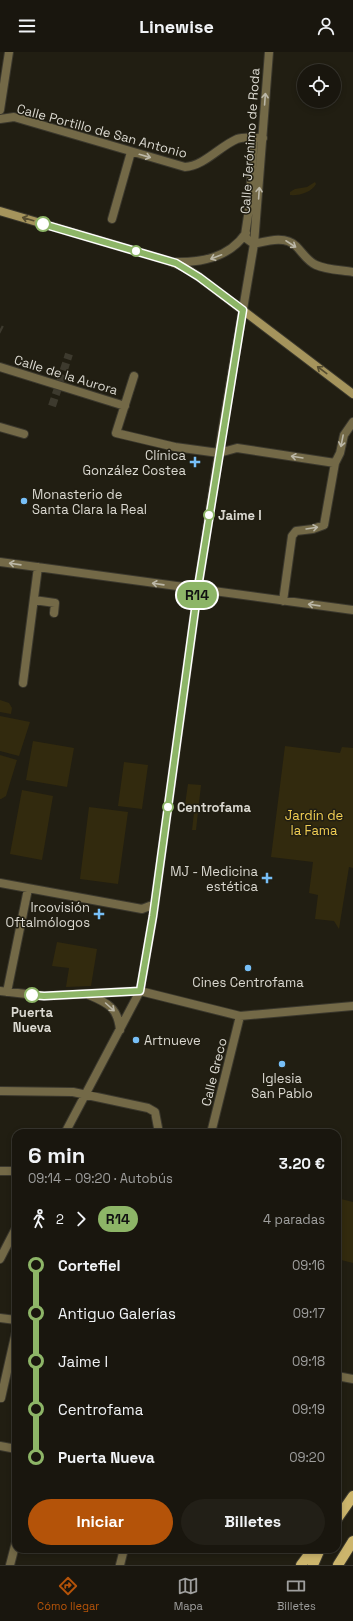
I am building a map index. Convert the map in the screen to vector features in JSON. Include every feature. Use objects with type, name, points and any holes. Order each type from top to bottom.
[{"type":"main road","points":[[0,211],[172,262],[196,274],[353,394]]},
{"type":"main road","points":[[341,1514],[353,1496]]},
{"type":"main road","points":[[338,1565],[353,1541]]},
{"type":"main road","points":[[301,1565],[310,1553]]},
{"type":"main road","points":[[312,1565],[318,1553]]},
{"type":"street","points":[[0,110],[9,52]]},
{"type":"street","name":"Calle Jerónimo de Roda","points":[[67,1129],[140,991],[155,904],[193,620],[254,244],[269,52]]},
{"type":"street","name":"Calle Portillo de San Antonio","points":[[0,119],[14,117],[179,166],[190,166],[237,140],[263,138]]},
{"type":"street","name":"Calle Jerónimo de Roda","points":[[246,233],[254,138]]},
{"type":"street","points":[[112,219],[131,152]]},
{"type":"street","points":[[246,233],[247,240],[254,244],[278,240],[287,241],[294,244],[306,259],[316,265],[327,269],[353,272]]},
{"type":"street","points":[[172,262],[200,261],[216,257],[234,246],[246,233]]},
{"type":"street","name":"Calle de la Aurora","points":[[0,367],[125,406]]},
{"type":"street","points":[[134,376],[116,433],[164,446],[219,453],[237,448],[335,463]]},
{"type":"street","points":[[283,601],[292,536],[296,530],[313,529],[324,525],[335,463],[340,453],[344,435],[353,422]]},
{"type":"street","points":[[0,427],[24,434]]},
{"type":"street","points":[[0,562],[353,610]]},
{"type":"street","points":[[23,683],[38,567]]},
{"type":"street","points":[[34,600],[55,604],[54,613]]},
{"type":"street","points":[[0,883],[142,909],[155,904]]},
{"type":"street","points":[[28,888],[4,991],[44,996],[140,991],[240,1016],[353,1006]]},
{"type":"street","points":[[88,994],[111,1006],[117,1014],[120,1030]]},
{"type":"street","name":"Calle Greco","points":[[212,1129],[240,1016]]},
{"type":"street","points":[[0,1092],[73,1092],[140,1106],[155,1112],[158,1129]]},
{"type":"street","points":[[0,1171],[12,1171]]},
{"type":"street","points":[[0,1259],[12,1236]]},
{"type":"street","points":[[0,1318],[12,1320]]},
{"type":"street","points":[[1,1398],[12,1350]]},
{"type":"street","points":[[341,1377],[353,1379]]},
{"type":"street","points":[[0,1446],[12,1448]]},
{"type":"street","points":[[10,1565],[13,1553]]},
{"type":"street","points":[[120,1565],[123,1553]]},
{"type":"green space","points":[[315,182],[316,184],[312,189],[301,194],[290,195],[290,192],[295,189],[307,187]]},
{"type":"green space","points":[[0,700],[9,703],[12,708],[11,714],[0,712]]},
{"type":"green space","points":[[0,716],[30,722],[19,756],[0,751]]},
{"type":"green space","points":[[33,741],[74,748],[67,787],[26,780]]},
{"type":"green space","name":"Jardín de la Fama","points":[[285,746],[340,753],[342,747],[353,748],[353,868],[349,867],[339,929],[334,921],[315,919],[318,895],[309,893],[313,862],[271,857]]},
{"type":"green space","points":[[0,755],[17,760],[6,796],[1,799],[0,799]]},
{"type":"green space","points":[[124,762],[148,765],[142,809],[118,806]]},
{"type":"green space","points":[[188,784],[201,785],[196,830],[192,830],[194,813],[184,812]]},
{"type":"green space","points":[[22,790],[53,796],[42,860],[10,854]]},
{"type":"green space","points":[[89,807],[128,812],[118,884],[80,879]]},
{"type":"green space","points":[[57,942],[97,949],[91,986],[66,987],[69,968],[52,966]]},
{"type":"green space","points":[[341,1199],[353,1202],[353,1263],[341,1260]]},
{"type":"tunnel","points":[[60,382],[69,354]]},
{"type":"tunnel","points":[[52,406],[58,388]]},
{"type":"bus line","name":"R14","points":[[32,995],[67,996],[140,991],[153,916],[199,581],[243,310],[199,277],[176,263],[43,224]]},
{"type":"place","name":"Clínica González Costea","points":[[195,462]]},
{"type":"place","name":"Monasterio de Santa Clara la Real","points":[[24,501]]},
{"type":"place","name":"Jaime I","points":[[209,515]]},
{"type":"place","name":"Centrofama","points":[[168,807]]},
{"type":"place","name":"MJ - Medicina estética","points":[[267,878]]},
{"type":"place","name":"Ircovisión Oftalmólogos","points":[[99,914]]},
{"type":"place","name":"Cines Centrofama","points":[[248,968]]},
{"type":"place","name":"Puerta Nueva","points":[[32,995]]},
{"type":"place","name":"Artnueve","points":[[136,1040]]},
{"type":"place","name":"Iglesia San Pablo","points":[[282,1064]]}]
